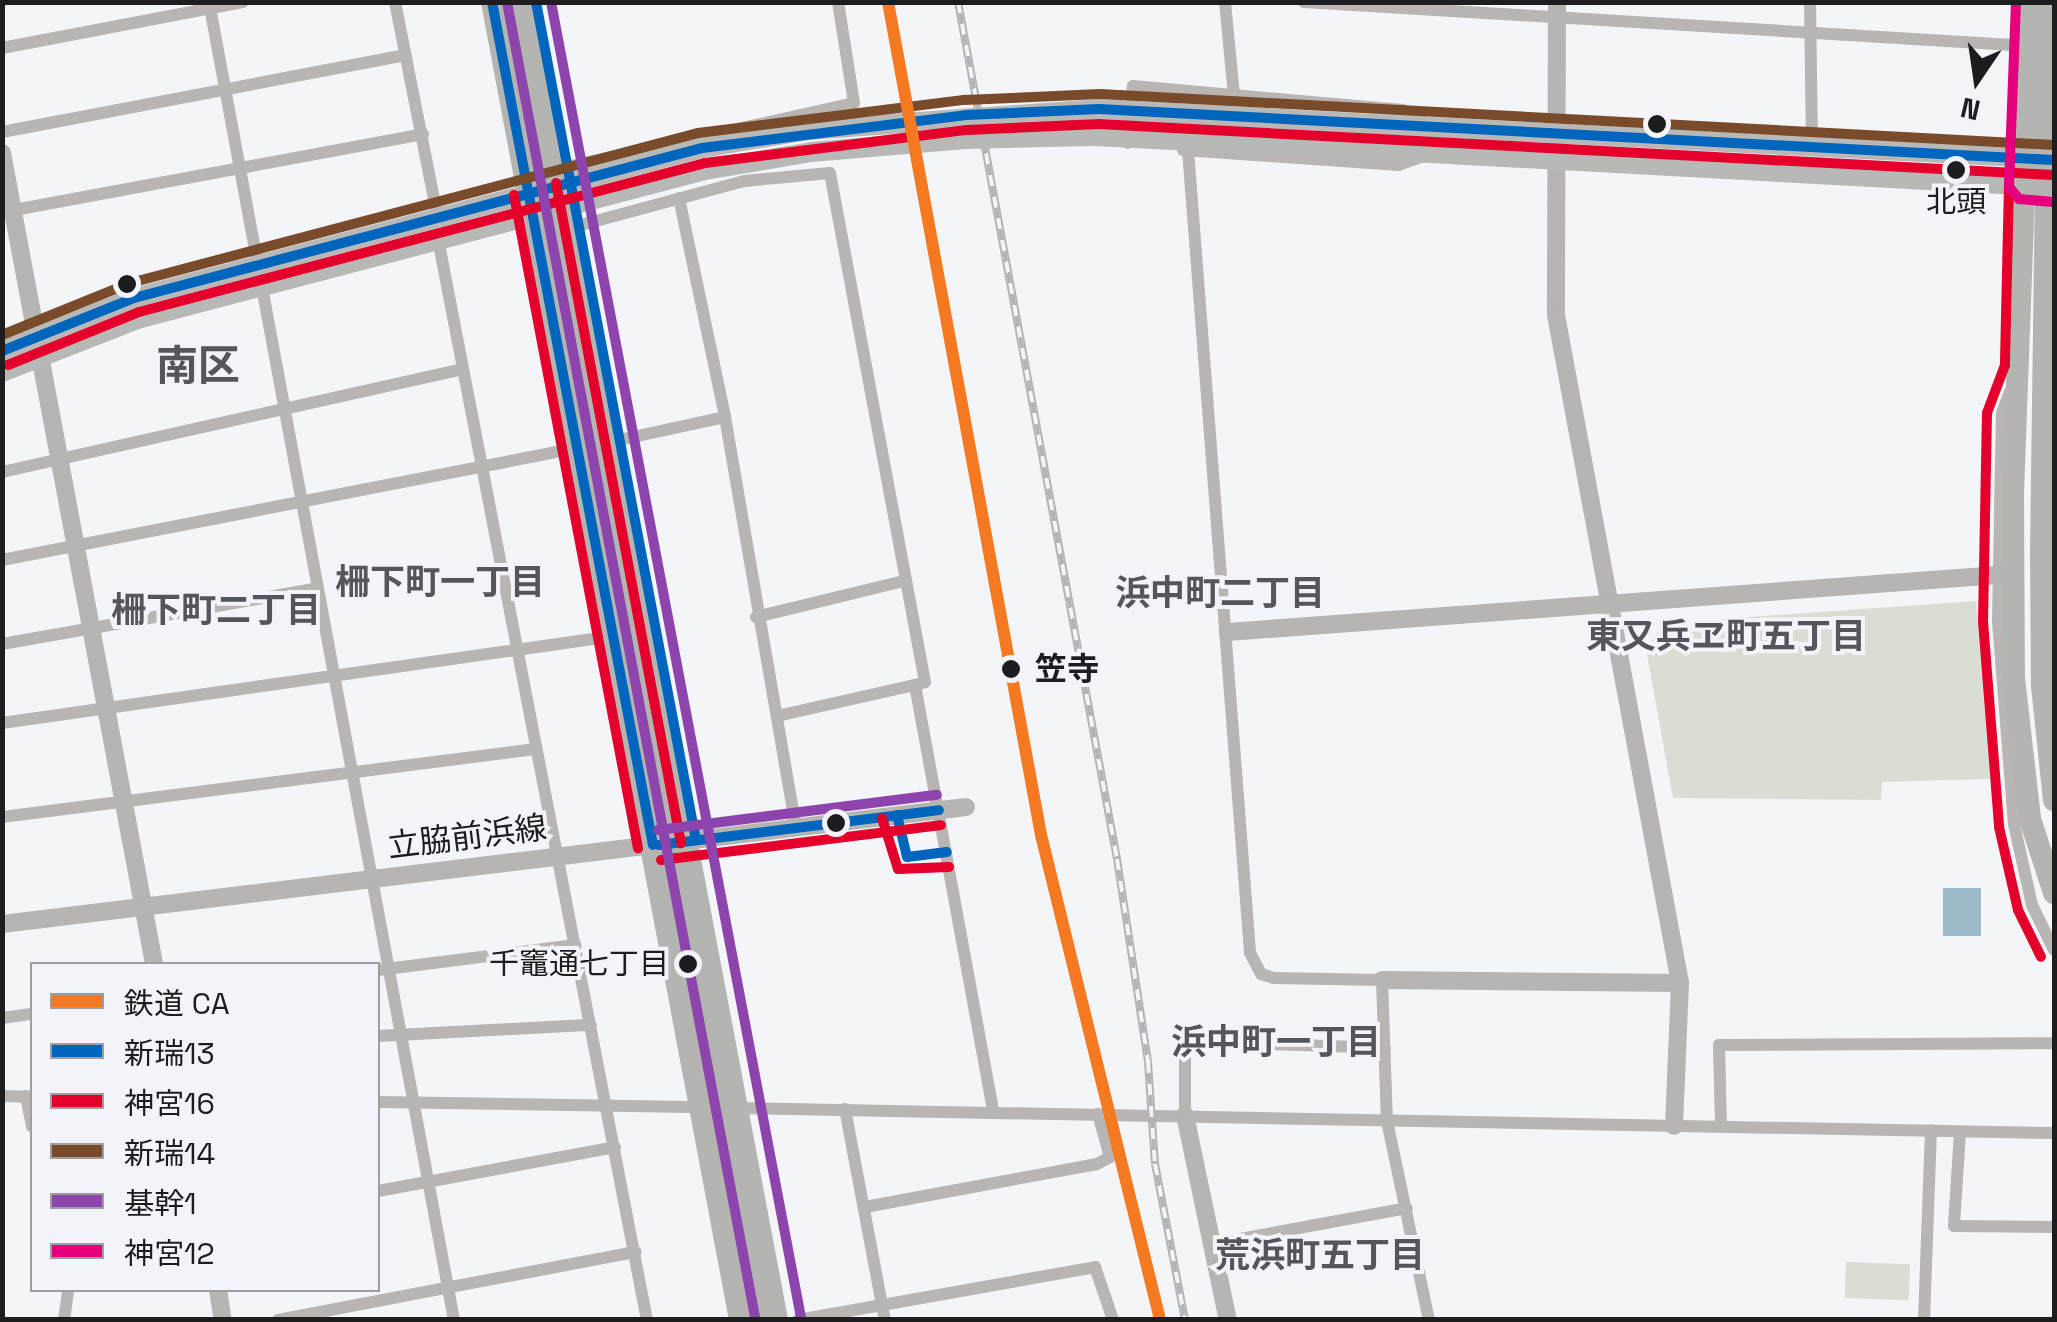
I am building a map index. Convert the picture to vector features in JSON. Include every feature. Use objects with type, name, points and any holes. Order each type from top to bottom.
[{"type":"highway","points":[[492,2],[740,1320]]},
{"type":"highway","points":[[511,2],[759,1320]]},
{"type":"highway","points":[[528,2],[776,1320]]},
{"type":"highway","points":[[536,2],[786,1320]]},
{"type":"highway","points":[[2031,2],[2014,678],[2030,819],[2054,893]]},
{"type":"highway","points":[[2048,2],[2040,554],[2042,686],[2054,800]]},
{"type":"highway","points":[[776,1270],[776,1320]]},
{"type":"main road","points":[[2,372],[38,343],[134,298],[438,238],[531,203],[568,173],[824,128],[1098,109],[2054,160]]},
{"type":"main road","points":[[261,275],[438,215],[531,203],[578,215],[705,170],[810,152],[966,139],[1094,136],[2054,187]]},
{"type":"main road","points":[[2,350],[38,343]]},
{"type":"street","points":[[2,48],[242,2]]},
{"type":"street","points":[[395,2],[438,215]]},
{"type":"street","points":[[568,173],[854,103],[838,2]]},
{"type":"street","points":[[1224,2],[1234,96]]},
{"type":"street","points":[[1304,2],[1557,9],[1810,36],[2030,46]]},
{"type":"street","points":[[1810,2],[1812,146]]},
{"type":"street","points":[[210,6],[374,878],[384,969],[404,1034],[418,1103],[454,1320]]},
{"type":"street","points":[[1557,9],[1552,158],[1556,314],[1680,982],[1674,1126]]},
{"type":"street","points":[[2,132],[406,56]]},
{"type":"street","points":[[1431,154],[1398,166],[1128,147],[1132,86],[1403,110],[1432,127]]},
{"type":"street","points":[[14,210],[423,134]]},
{"type":"street","points":[[1188,150],[1254,966],[1274,978],[1680,982]]},
{"type":"street","points":[[2,153],[109,707],[154,962]]},
{"type":"street","points":[[578,215],[679,198],[744,181],[830,173],[925,682],[777,716]]},
{"type":"street","points":[[679,198],[725,417],[756,617],[796,828]]},
{"type":"street","points":[[438,238],[648,1320]]},
{"type":"street","points":[[2020,368],[2002,413],[1999,575],[2014,824],[2032,905],[2054,950]]},
{"type":"street","points":[[2,472],[463,369]]},
{"type":"street","points":[[619,440],[725,417]]},
{"type":"street","points":[[2,560],[578,448]]},
{"type":"street","points":[[1228,632],[1999,575]]},
{"type":"street","points":[[756,617],[904,581]]},
{"type":"street","points":[[2,644],[318,588]]},
{"type":"street","points":[[2,723],[614,636]]},
{"type":"street","points":[[915,685],[993,1112]]},
{"type":"street","points":[[2,817],[536,749]]},
{"type":"street","name":"立脇前浜線","points":[[2,924],[966,807]]},
{"type":"street","points":[[384,969],[576,945]]},
{"type":"street","points":[[1382,980],[1387,1121],[1429,1320]]},
{"type":"street","points":[[2,1018],[30,1014]]},
{"type":"street","points":[[380,1036],[591,1025]]},
{"type":"street","points":[[1228,1320],[1185,1115],[1186,1041],[1385,1048]]},
{"type":"street","points":[[1722,1126],[1720,1045],[2054,1043]]},
{"type":"street","points":[[2,1096],[30,1096]]},
{"type":"street","points":[[380,1102],[2054,1133]]},
{"type":"street","points":[[845,1110],[884,1314]]},
{"type":"street","points":[[865,1208],[1097,1164],[1110,1157],[1098,1114]]},
{"type":"street","points":[[1924,1320],[1931,1130]]},
{"type":"street","points":[[1960,1132],[1954,1226],[2054,1227]]},
{"type":"street","points":[[380,1192],[615,1147]]},
{"type":"street","points":[[1214,1244],[1407,1208]]},
{"type":"street","points":[[278,1320],[636,1252]]},
{"type":"street","points":[[798,1320],[884,1314],[1095,1266],[1114,1320]]},
{"type":"street","points":[[68,1292],[69,1318]]},
{"type":"street","points":[[218,1292],[222,1320]]},
{"type":"shaded area","points":[[1976,601],[1990,779],[1882,782],[1881,800],[1673,798],[1646,649],[1664,623]]},
{"type":"shaded area","points":[[1846,1262],[1910,1264],[1909,1300],[1845,1298]]},
{"type":"water","points":[[1943,888],[1981,888],[1981,936],[1943,936]]},
{"type":"railway","points":[[958,2],[1117,859],[1148,1062],[1155,1164],[1185,1320]]},
{"type":"rail line","name":"CA","points":[[888,2],[1041,835],[1160,1320]]},
{"type":"transit line","name":"新瑞13","points":[[492,2],[653,845]]},
{"type":"transit line","name":"基幹1","points":[[507,2],[755,1317]]},
{"type":"transit line","name":"新瑞13","points":[[536,2],[696,840]]},
{"type":"transit line","name":"基幹1","points":[[551,2],[801,1317]]},
{"type":"transit line","name":"神宮12","points":[[2016,2],[2009,187],[2019,199],[2053,202]]},
{"type":"transit line","name":"新瑞14","points":[[2,335],[130,283],[698,133],[964,100],[1100,94],[2054,145]]},
{"type":"transit line","name":"新瑞13","points":[[2,351],[134,298],[702,148],[966,115],[1099,109],[2054,160]]},
{"type":"transit line","name":"神宮16","points":[[8,365],[139,312],[705,163],[967,130],[1099,124],[2053,175]]},
{"type":"transit line","name":"神宮16","points":[[556,183],[681,843]]},
{"type":"transit line","name":"神宮16","points":[[2009,185],[2005,365],[1987,413],[1983,622],[1999,827],[2018,910],[2041,957]]},
{"type":"transit line","name":"神宮16","points":[[514,195],[638,848]]},
{"type":"transit line","name":"基幹1","points":[[658,830],[937,795]]},
{"type":"transit line","name":"新瑞13","points":[[659,845],[939,810]]},
{"type":"transit line","name":"新瑞13","points":[[897,815],[907,857],[947,852]]},
{"type":"transit line","name":"神宮16","points":[[882,818],[898,869],[949,867]]},
{"type":"transit line","name":"神宮16","points":[[661,860],[941,825]]},
{"type":"place","name":"北頭","points":[[1956,170]]},
{"type":"place","name":"笠寺","points":[[1011,669]]},
{"type":"place","name":"千竈通七丁目","points":[[688,964]]},
{"type":"district","name":"南区","points":[[198,366]]},
{"type":"district","name":"柵下町一丁目","points":[[440,582]]},
{"type":"district","name":"浜中町二丁目","points":[[1220,593]]},
{"type":"district","name":"柵下町二丁目","points":[[216,610]]},
{"type":"district","name":"東又兵ヱ町五丁目","points":[[1726,636]]},
{"type":"district","name":"浜中町一丁目","points":[[1276,1042]]},
{"type":"district","name":"荒浜町五丁目","points":[[1320,1255]]}]
